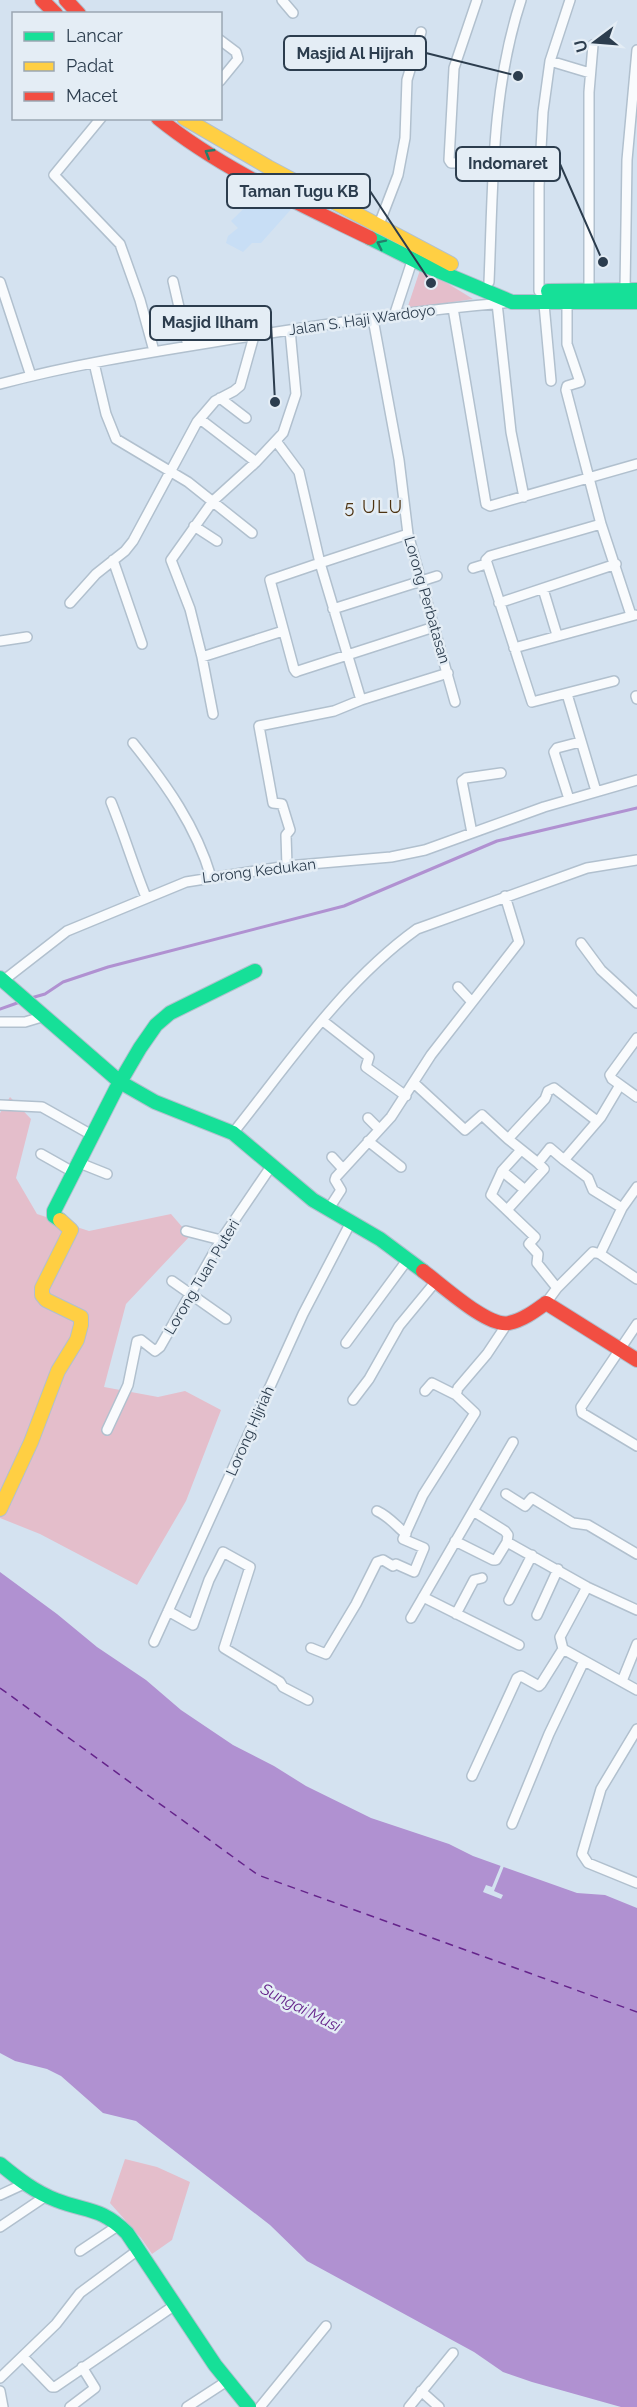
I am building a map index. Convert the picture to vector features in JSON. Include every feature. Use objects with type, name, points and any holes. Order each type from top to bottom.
[{"type":"main road","points":[[42,0],[54,12]]},
{"type":"main road","points":[[66,0],[77,12]]},
{"type":"main road","points":[[160,120],[178,134],[253,179],[512,302],[589,289],[631,290]]},
{"type":"main road","points":[[188,120],[378,227],[415,254],[512,291],[567,303],[637,303]]},
{"type":"main road","points":[[0,1509],[41,1417],[47,1395],[82,1326],[81,1317],[46,1300],[41,1293],[71,1230],[53,1213],[90,1134],[140,1047],[164,1017],[255,971]]},
{"type":"main road","points":[[6,982],[120,1082],[155,1102],[233,1132],[313,1200],[408,1259],[483,1317],[507,1324],[527,1316],[546,1303],[637,1360]]},
{"type":"main road","points":[[3,2167],[46,2196],[98,2210],[120,2225],[228,2381],[249,2407]]},
{"type":"street","points":[[282,0],[293,12]]},
{"type":"street","points":[[477,0],[454,68],[449,160],[451,163],[494,162]]},
{"type":"street","points":[[489,282],[494,162],[504,65],[521,0]]},
{"type":"street","points":[[551,381],[541,297],[539,186],[543,112],[550,61],[570,0]]},
{"type":"street","points":[[378,227],[398,175],[405,138],[407,80],[421,32]]},
{"type":"street","points":[[222,42],[236,52],[238,59],[222,79]]},
{"type":"street","points":[[589,289],[590,73],[593,45]]},
{"type":"street","points":[[631,290],[627,160],[637,50]]},
{"type":"street","points":[[550,61],[590,73]]},
{"type":"street","points":[[99,120],[54,175],[120,244],[140,300],[154,351]]},
{"type":"street","points":[[394,316],[415,254]]},
{"type":"street","points":[[173,281],[188,346]]},
{"type":"street","points":[[0,282],[31,376]]},
{"type":"street","name":"Jalan S. Haji Wardoyo","points":[[0,384],[154,351],[290,330],[512,302]]},
{"type":"street","points":[[496,303],[510,421],[524,497]]},
{"type":"street","points":[[514,648],[634,615],[600,524],[566,390],[567,386],[580,382],[567,344],[567,303]]},
{"type":"street","points":[[453,308],[486,504],[490,506],[524,497],[637,464]]},
{"type":"street","name":"Lorong Perbatasan","points":[[373,319],[399,460],[408,534],[455,702]]},
{"type":"street","points":[[213,714],[190,609],[171,560],[213,501],[256,462],[283,433],[296,394],[290,330]]},
{"type":"street","points":[[70,603],[96,574],[125,551],[140,531],[169,471],[200,419],[215,401],[237,390],[240,386],[254,336]]},
{"type":"street","points":[[93,363],[114,436],[213,501],[252,533]]},
{"type":"street","points":[[220,398],[246,418]]},
{"type":"street","points":[[200,419],[256,462]]},
{"type":"street","points":[[276,441],[299,472],[320,563],[361,700]]},
{"type":"street","points":[[600,524],[490,556],[486,564],[532,702],[614,681]]},
{"type":"street","points":[[194,525],[217,541]]},
{"type":"street","points":[[408,534],[270,580],[283,631],[295,671],[434,627]]},
{"type":"street","points":[[113,560],[142,644]]},
{"type":"street","points":[[473,568],[486,564]]},
{"type":"street","points":[[499,603],[616,564]]},
{"type":"street","points":[[333,609],[437,576]]},
{"type":"street","points":[[543,589],[557,635]]},
{"type":"street","points":[[202,657],[283,631]]},
{"type":"street","points":[[0,640],[27,637]]},
{"type":"street","points":[[287,866],[286,835],[290,830],[282,804],[273,802],[259,726],[334,711],[361,700],[448,674]]},
{"type":"street","points":[[567,694],[596,791]]},
{"type":"street","points":[[580,742],[557,748],[554,752],[569,799],[637,780]]},
{"type":"street","points":[[133,743],[182,810],[201,846],[211,877]]},
{"type":"street","points":[[472,833],[462,781],[466,778],[501,773]]},
{"type":"street","name":"Lorong Kedukan","points":[[6,982],[67,931],[186,882],[287,866],[391,857],[425,850],[569,799]]},
{"type":"street","points":[[111,802],[130,848],[130,857],[146,897]]},
{"type":"street","points":[[233,1132],[323,1020],[377,964],[417,929],[587,868],[637,860]]},
{"type":"street","points":[[328,1209],[341,1190],[335,1180],[406,1096],[431,1055],[519,941],[505,896]]},
{"type":"street","points":[[581,943],[601,970],[637,1003]]},
{"type":"street","points":[[458,987],[472,1002]]},
{"type":"street","points":[[0,1022],[25,1022],[40,1012]]},
{"type":"street","points":[[323,1020],[369,1057],[366,1067],[406,1096]]},
{"type":"street","points":[[637,1038],[611,1073],[611,1078],[637,1097]]},
{"type":"street","points":[[414,1083],[465,1130],[482,1115],[544,1169],[507,1210]]},
{"type":"street","points":[[564,1160],[597,1121],[620,1084]]},
{"type":"street","points":[[508,1139],[545,1099],[548,1091],[554,1088],[597,1121]]},
{"type":"street","points":[[0,1105],[42,1107],[90,1134]]},
{"type":"street","points":[[368,1118],[379,1129]]},
{"type":"street","points":[[368,1141],[401,1167]]},
{"type":"street","points":[[538,1163],[550,1148],[588,1178],[593,1190],[622,1209]]},
{"type":"street","points":[[521,1150],[502,1171],[491,1195],[535,1237],[529,1244],[538,1254],[537,1263],[557,1288]]},
{"type":"street","points":[[41,1154],[75,1167],[107,1174]]},
{"type":"street","points":[[332,1157],[344,1168]]},
{"type":"street","name":"Lorong Tuan Puteri","points":[[107,1430],[128,1385],[137,1341],[141,1340],[155,1351],[158,1350],[221,1240],[272,1165]]},
{"type":"street","points":[[502,1171],[525,1190]]},
{"type":"street","points":[[600,1254],[622,1209],[637,1187]]},
{"type":"street","name":"Lorong Hijriah","points":[[154,1642],[303,1314],[351,1222]]},
{"type":"street","points":[[186,1231],[221,1240]]},
{"type":"street","points":[[546,1303],[557,1288],[590,1254],[595,1252],[633,1276]]},
{"type":"street","points":[[346,1343],[408,1259]]},
{"type":"street","points":[[353,1400],[369,1379],[399,1326],[437,1280]]},
{"type":"street","points":[[172,1281],[226,1319]]},
{"type":"street","points":[[456,1395],[458,1388],[487,1354],[507,1324]]},
{"type":"street","points":[[637,1324],[581,1407],[582,1413],[637,1446]]},
{"type":"street","points":[[311,1647],[326,1654],[356,1604],[377,1562],[383,1560],[393,1566],[396,1564],[414,1572],[424,1548],[404,1539],[423,1495],[476,1413],[456,1395],[432,1383],[425,1391]]},
{"type":"street","points":[[411,1618],[513,1442]]},
{"type":"street","points":[[506,1494],[523,1506],[532,1498],[573,1522],[588,1524],[637,1554]]},
{"type":"street","points":[[377,1511],[390,1517],[406,1534]]},
{"type":"street","points":[[455,1541],[493,1560],[496,1560],[507,1542],[508,1535],[505,1531],[473,1511]]},
{"type":"street","points":[[507,1542],[587,1587],[637,1610]]},
{"type":"street","points":[[168,1611],[193,1625],[209,1580],[223,1552],[250,1567],[224,1648],[280,1682],[283,1687],[308,1700]]},
{"type":"street","points":[[509,1600],[532,1555]]},
{"type":"street","points":[[537,1615],[558,1569]]},
{"type":"street","points":[[456,1614],[474,1580],[482,1578]]},
{"type":"street","points":[[472,1776],[517,1678],[521,1676],[540,1686],[563,1649],[560,1637],[587,1587]]},
{"type":"street","points":[[423,1597],[519,1645]]},
{"type":"street","points":[[622,1681],[637,1644]]},
{"type":"street","points":[[563,1649],[637,1690]]},
{"type":"street","points":[[512,1824],[549,1734],[585,1661]]},
{"type":"street","points":[[637,1729],[601,1789],[582,1854],[588,1863],[637,1883]]},
{"type":"street","points":[[0,2195],[23,2182]]},
{"type":"street","points":[[0,2228],[46,2196]]},
{"type":"street","points":[[80,2251],[120,2225]]},
{"type":"street","points":[[0,2378],[56,2324],[80,2293],[138,2250]]},
{"type":"street","points":[[24,2356],[53,2387],[175,2305]]},
{"type":"street","points":[[260,2407],[326,2326]]},
{"type":"street","points":[[409,2407],[453,2353]]},
{"type":"street","points":[[70,2407],[95,2388],[82,2367]]},
{"type":"street","points":[[187,2407],[228,2381]]},
{"type":"street","points":[[0,2391],[3,2407]]},
{"type":"street","points":[[421,2391],[439,2407]]},
{"type":"shaded area","points":[[263,190],[294,206],[261,243],[252,243],[243,252],[226,243],[228,236],[238,228],[231,221]]},
{"type":"shaded area","points":[[421,267],[473,299],[407,309]]},
{"type":"shaded area","points":[[10,1097],[31,1119],[16,1178],[37,1214],[89,1231],[171,1214],[190,1236],[126,1304],[104,1387],[158,1397],[185,1391],[221,1410],[186,1501],[137,1585],[40,1534],[0,1518],[0,1113]]},
{"type":"shaded area","points":[[125,2159],[157,2167],[190,2182],[172,2240],[152,2254],[110,2203]]},
{"type":"water","name":"Sungai Musi","points":[[0,1572],[97,1647],[146,1680],[181,1710],[233,1745],[306,1786],[371,1818],[449,1844],[473,1856],[577,1893],[605,1895],[637,1908],[637,2407],[621,2407],[503,2372],[474,2352],[307,2261],[270,2225],[136,2121],[103,2113],[61,2076],[47,2069],[15,2061],[0,2053]]},
{"type":"pier","points":[[501,1865],[504,1866],[494,1891],[503,1895],[501,1899],[483,1892],[486,1885],[492,1887]]},
{"type":"waterway","points":[[31,998],[45,994],[63,982],[108,967],[344,906],[497,841],[637,808]]},
{"type":"waterway","points":[[0,1009],[20,1002]]},
{"type":"ferry route","points":[[0,1688],[258,1875],[637,2012]]},
{"type":"traffic: fast","points":[[370,238],[424,265],[512,302],[637,302]]},
{"type":"traffic: fast","points":[[548,291],[637,290]]},
{"type":"traffic: fast","points":[[60,1220],[54,1216],[54,1211],[116,1089],[156,1025],[170,1013],[255,971]]},
{"type":"traffic: fast","points":[[0,978],[120,1082],[155,1102],[233,1133],[313,1200],[380,1239],[423,1271]]},
{"type":"traffic: fast","points":[[0,2164],[41,2193],[101,2214],[127,2233],[215,2365],[249,2407]]},
{"type":"traffic: slow","points":[[187,120],[268,167],[451,264]]},
{"type":"traffic: slow","points":[[0,1509],[31,1442],[58,1371],[77,1340],[81,1325],[81,1317],[46,1300],[42,1295],[42,1288],[71,1230],[60,1220]]},
{"type":"traffic: jam","points":[[42,0],[54,12]]},
{"type":"traffic: jam","points":[[66,0],[77,12]]},
{"type":"traffic: jam","points":[[161,120],[234,169],[370,238]]},
{"type":"traffic: jam","points":[[423,1271],[465,1304],[489,1319],[500,1323],[514,1322],[546,1303],[637,1360]]},
{"type":"place","name":"Masjid Al Hijrah","points":[[518,76]]},
{"type":"place","name":"Indomaret","points":[[603,262]]},
{"type":"place","name":"Taman Tugu KB","points":[[431,283]]},
{"type":"place","name":"Masjid Ilham","points":[[275,402]]},
{"type":"district","name":"5 ULU","points":[[374,507]]}]
